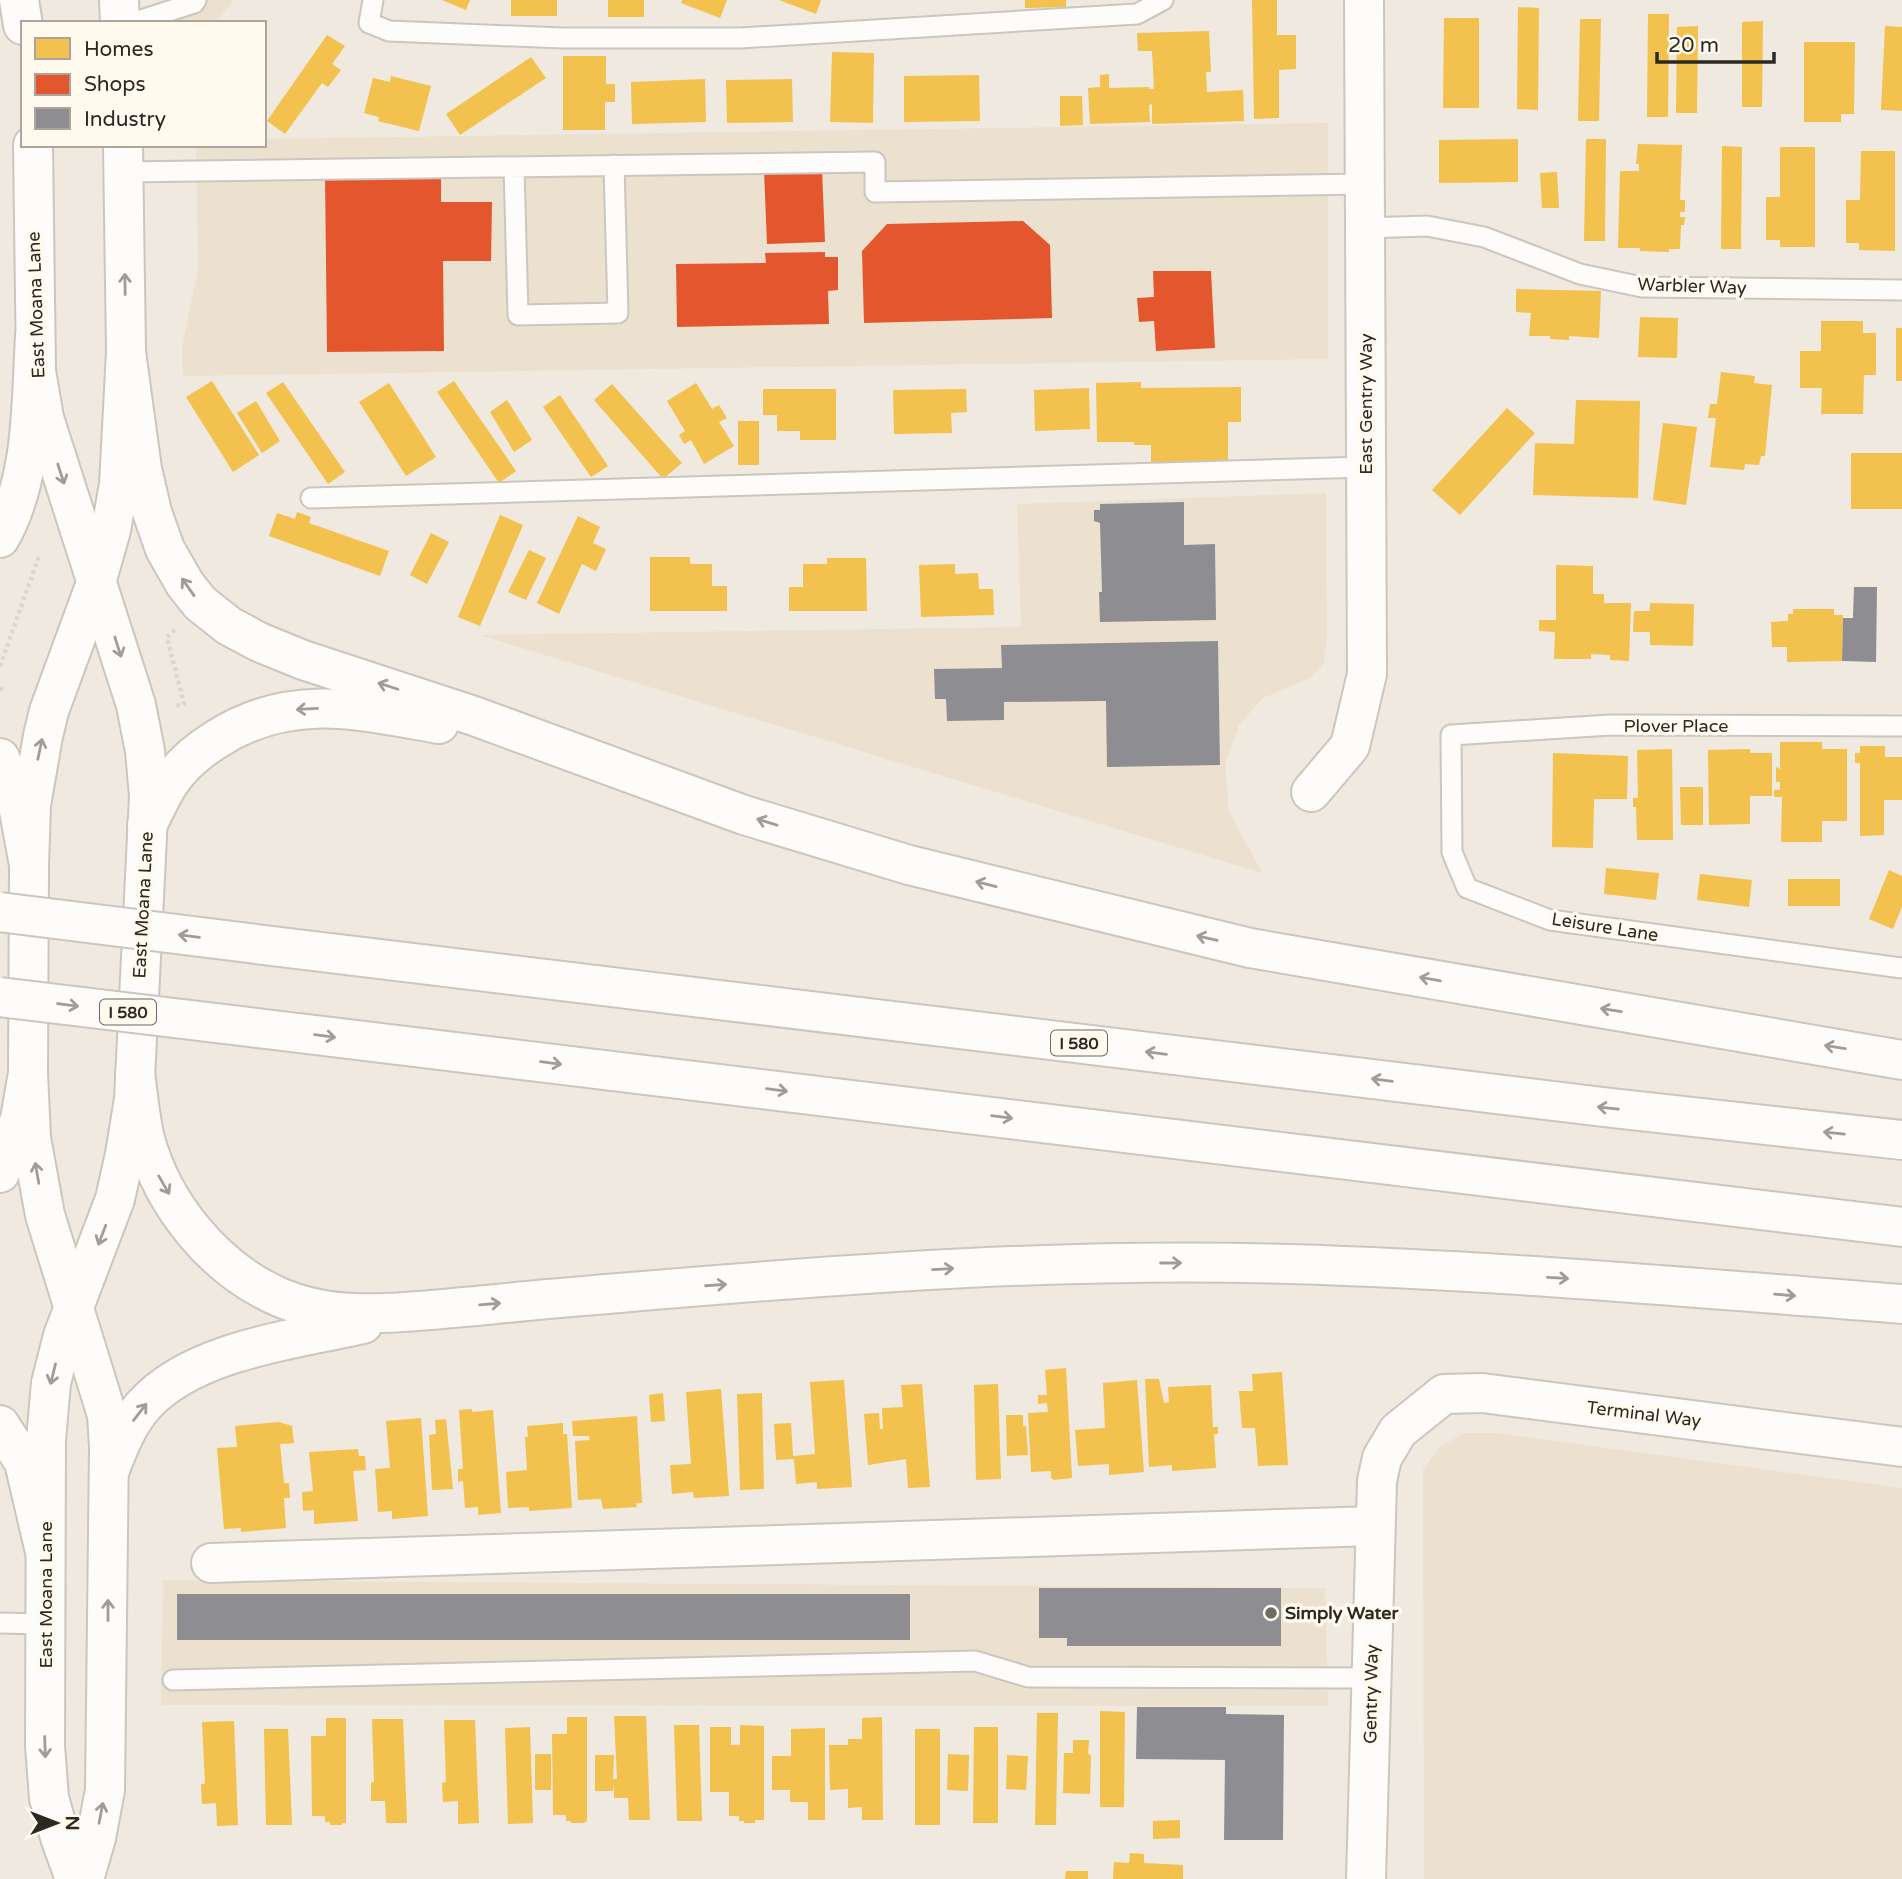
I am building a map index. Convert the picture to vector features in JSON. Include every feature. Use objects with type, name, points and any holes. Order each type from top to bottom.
[{"type":"main road","points":[[19,0],[22,21]]},
{"type":"main road","points":[[120,0],[120,21]]},
{"type":"main road","name":"East Gentry Way","points":[[1311,792],[1350,746],[1367,674],[1364,0]]},
{"type":"main road","name":"East Moana Lane","points":[[33,147],[36,371],[44,418],[136,705],[145,751],[149,796],[135,1073],[127,1140],[115,1199],[63,1336],[51,1383],[46,1440],[45,1746],[49,1798],[75,1879]]},
{"type":"main road","points":[[84,1879],[96,1838],[105,1790],[109,1472],[107,1415],[45,1215],[31,1138],[28,1073],[29,865],[31,805],[43,736],[49,711],[96,583],[111,530],[119,484],[126,352],[123,159]]},
{"type":"main road","points":[[15,547],[35,336]]},
{"type":"main road","points":[[126,352],[142,469],[152,512],[165,549],[185,584],[200,603],[229,626],[292,656],[411,694],[744,815],[909,864],[1251,948],[1902,1060]]},
{"type":"main road","points":[[147,825],[170,782],[186,762],[235,727],[267,714],[308,708],[365,711],[544,742]]},
{"type":"main road","points":[[0,758],[17,800],[29,865]]},
{"type":"main road","name":"I 580","points":[[0,912],[1589,1106],[1902,1140]]},
{"type":"main road","name":"I 580","points":[[0,997],[1902,1227]]},
{"type":"main road","points":[[0,1173],[20,1119],[28,1073]]},
{"type":"main road","points":[[135,1073],[145,1137],[159,1177],[204,1244],[239,1274],[277,1297],[326,1311],[422,1310],[865,1274],[1012,1265],[1154,1263],[1289,1264],[1614,1280],[1902,1304]]},
{"type":"main road","points":[[109,1472],[127,1429],[144,1405],[169,1383],[200,1366],[246,1351],[422,1310]]},
{"type":"main road","name":"Terminal Way","points":[[1398,1431],[1444,1394],[1482,1393],[1902,1447]]},
{"type":"main road","points":[[0,1424],[24,1462],[45,1552]]},
{"type":"main road","name":"Gentry Way","points":[[1366,1879],[1377,1481],[1382,1458],[1398,1431]]},
{"type":"main road","points":[[211,1563],[1375,1527]]},
{"type":"lane","points":[[138,21],[194,3],[196,0]]},
{"type":"lane","points":[[373,0],[369,23],[389,31],[562,38],[740,38],[1124,15],[1138,14],[1163,0]]},
{"type":"lane","points":[[123,159],[514,167],[875,162],[875,192],[1365,184]]},
{"type":"lane","points":[[514,167],[518,316],[618,313],[614,165]]},
{"type":"lane","name":"Warbler Way","points":[[1365,228],[1427,226],[1484,237],[1580,274],[1642,287],[1902,290]]},
{"type":"lane","points":[[310,498],[1366,467]]},
{"type":"lane","name":"Plover Place","points":[[1451,736],[1610,725],[1902,726]]},
{"type":"lane","name":"Leisure Lane","points":[[1451,736],[1452,852],[1467,888],[1550,920],[1902,968]]},
{"type":"lane","points":[[0,1623],[45,1624]]},
{"type":"lane","points":[[173,1680],[975,1661],[1028,1677],[1371,1678]]},
{"type":"path","points":[[0,666],[38,559],[15,547]]},
{"type":"path","points":[[175,706],[184,704],[167,637],[178,627]]},
{"type":"shaded area","points":[[174,0],[234,0],[217,21],[174,21]]},
{"type":"shaded area","points":[[1328,123],[1328,359],[183,376],[182,346],[198,269],[196,147],[266,147],[266,139]]},
{"type":"shaded area","points":[[1326,493],[1327,635],[1324,664],[1310,678],[1263,698],[1239,725],[1225,764],[1229,811],[1262,873],[479,635],[1021,627],[1017,504]]},
{"type":"shaded area","points":[[1464,1433],[1497,1433],[1902,1488],[1902,1879],[1424,1879],[1423,1469],[1440,1447]]},
{"type":"shaded area","points":[[163,1580],[1325,1588],[1328,1706],[161,1705]]},
{"type":"building: Homes","points":[[442,0],[470,0],[466,10]]},
{"type":"building: Homes","points":[[511,0],[557,0],[557,16],[511,16]]},
{"type":"building: Homes","points":[[608,0],[644,0],[644,17],[608,17]]},
{"type":"building: Homes","points":[[682,0],[727,0],[720,18],[681,3]]},
{"type":"building: Homes","points":[[779,0],[821,0],[816,14]]},
{"type":"building: Homes","points":[[1025,0],[1066,0],[1066,7],[1025,8]]},
{"type":"building: Homes","points":[[1252,0],[1277,0],[1277,35],[1296,35],[1296,69],[1279,70],[1279,118],[1254,119]]},
{"type":"building: Homes","points":[[1518,7],[1539,8],[1538,110],[1517,109]]},
{"type":"building: Homes","points":[[1648,14],[1669,14],[1668,117],[1647,117]]},
{"type":"building: Homes","points":[[1444,18],[1479,18],[1479,108],[1443,108]]},
{"type":"building: Homes","points":[[1580,19],[1601,19],[1599,121],[1578,121]]},
{"type":"building: Homes","points":[[1763,21],[1762,107],[1742,107],[1742,22]]},
{"type":"building: Homes","points":[[1698,26],[1697,113],[1676,113],[1677,27]]},
{"type":"building: Homes","points":[[1885,26],[1902,27],[1902,111],[1881,110]]},
{"type":"building: Homes","points":[[1209,31],[1211,72],[1206,72],[1207,92],[1243,90],[1244,121],[1152,124],[1152,104],[1149,105],[1150,122],[1090,124],[1088,88],[1100,87],[1100,75],[1109,74],[1109,88],[1154,89],[1152,51],[1138,51],[1137,33]]},
{"type":"building: Homes","points":[[327,35],[345,46],[332,64],[341,70],[328,87],[322,83],[285,134],[267,121]]},
{"type":"building: Homes","points":[[1804,42],[1855,42],[1854,114],[1841,114],[1841,122],[1804,122]]},
{"type":"building: Homes","points":[[832,52],[874,53],[873,123],[830,122]]},
{"type":"building: Homes","points":[[563,56],[606,56],[606,84],[615,84],[615,102],[605,102],[605,130],[563,130]]},
{"type":"building: Homes","points":[[531,57],[546,78],[460,135],[446,114]]},
{"type":"building: Homes","points":[[979,75],[980,121],[904,122],[904,76]]},
{"type":"building: Homes","points":[[391,76],[431,86],[419,131],[378,121],[379,117],[364,113],[373,78],[390,82]]},
{"type":"building: Homes","points":[[705,79],[706,122],[632,124],[631,82]]},
{"type":"building: Homes","points":[[792,79],[793,122],[727,123],[726,80]]},
{"type":"building: Homes","points":[[1060,96],[1082,96],[1083,125],[1060,126]]},
{"type":"building: Homes","points":[[1518,139],[1518,182],[1439,183],[1439,140]]},
{"type":"building: Homes","points":[[1586,139],[1606,139],[1605,241],[1584,241]]},
{"type":"building: Homes","points":[[1638,144],[1682,145],[1680,200],[1685,200],[1685,212],[1680,212],[1680,217],[1685,217],[1684,225],[1681,225],[1680,249],[1669,249],[1669,252],[1618,248],[1620,171],[1639,171],[1639,164],[1636,164]]},
{"type":"building: Homes","points":[[1722,146],[1742,147],[1741,249],[1721,249]]},
{"type":"building: Homes","points":[[1780,147],[1815,147],[1815,247],[1780,247],[1780,240],[1766,240],[1766,197],[1780,197]]},
{"type":"building: Homes","points":[[1861,151],[1895,151],[1895,251],[1859,250],[1859,243],[1846,243],[1846,200],[1860,200]]},
{"type":"building: Homes","points":[[1557,172],[1559,208],[1542,208],[1540,173]]},
{"type":"building: Homes","points":[[1516,289],[1601,291],[1599,338],[1569,336],[1569,340],[1529,336],[1531,313],[1516,312]]},
{"type":"building: Homes","points":[[1640,317],[1678,318],[1677,358],[1638,357]]},
{"type":"building: Homes","points":[[1821,321],[1863,321],[1863,333],[1876,333],[1876,375],[1864,375],[1863,414],[1821,414],[1822,388],[1800,388],[1800,351],[1821,351]]},
{"type":"building: Homes","points":[[1896,328],[1902,328],[1902,381],[1896,381]]},
{"type":"building: Homes","points":[[1721,372],[1755,376],[1754,383],[1772,385],[1765,456],[1761,456],[1759,465],[1745,464],[1744,470],[1710,467],[1716,418],[1708,418],[1710,404],[1717,404]]},
{"type":"building: Homes","points":[[212,381],[259,455],[233,472],[186,397]]},
{"type":"building: Homes","points":[[454,381],[516,471],[499,483],[437,392]]},
{"type":"building: Homes","points":[[283,382],[345,472],[328,484],[266,393]]},
{"type":"building: Homes","points":[[1141,382],[1141,388],[1241,387],[1241,422],[1228,422],[1228,465],[1151,466],[1151,445],[1097,442],[1096,383]]},
{"type":"building: Homes","points":[[389,383],[436,457],[406,476],[359,402]]},
{"type":"building: Homes","points":[[696,383],[712,409],[719,405],[727,418],[719,422],[734,446],[704,464],[691,440],[684,444],[679,435],[685,431],[667,401]]},
{"type":"building: Homes","points":[[612,384],[682,463],[663,479],[594,400]]},
{"type":"building: Homes","points":[[1089,388],[1090,429],[1035,431],[1034,390]]},
{"type":"building: Homes","points":[[763,389],[836,389],[836,440],[800,440],[800,431],[777,431],[777,415],[763,415]]},
{"type":"building: Homes","points":[[966,389],[967,412],[951,413],[952,433],[894,434],[893,390]]},
{"type":"building: Homes","points":[[560,395],[608,466],[591,477],[543,407]]},
{"type":"building: Homes","points":[[507,400],[532,440],[514,452],[490,412]]},
{"type":"building: Homes","points":[[1576,400],[1640,401],[1638,498],[1533,495],[1535,443],[1574,444]]},
{"type":"building: Homes","points":[[256,401],[280,441],[262,453],[237,413]]},
{"type":"building: Homes","points":[[1507,408],[1535,433],[1460,515],[1432,490]]},
{"type":"building: Homes","points":[[738,421],[759,421],[759,465],[738,465]]},
{"type":"building: Homes","points":[[1663,423],[1697,427],[1686,505],[1653,500]]},
{"type":"building: Homes","points":[[1851,453],[1902,453],[1902,509],[1851,509]]},
{"type":"building: Homes","points":[[297,512],[311,517],[309,523],[389,551],[380,576],[269,536],[277,513],[295,519]]},
{"type":"building: Homes","points":[[500,515],[523,525],[480,626],[458,617]]},
{"type":"building: Homes","points":[[578,516],[600,527],[593,543],[606,549],[596,571],[582,564],[559,614],[537,603]]},
{"type":"building: Homes","points":[[431,533],[449,542],[427,584],[410,575]]},
{"type":"building: Homes","points":[[529,550],[546,558],[526,600],[508,592]]},
{"type":"building: Homes","points":[[650,557],[690,557],[690,564],[712,564],[712,586],[727,586],[727,611],[650,611]]},
{"type":"building: Homes","points":[[827,558],[866,558],[867,611],[789,611],[789,587],[803,587],[803,564],[827,564]]},
{"type":"building: Homes","points":[[955,564],[955,574],[978,573],[979,589],[993,589],[994,615],[921,617],[919,565]]},
{"type":"building: Homes","points":[[1556,565],[1593,566],[1593,594],[1604,594],[1604,603],[1631,603],[1629,661],[1610,660],[1610,655],[1591,654],[1591,659],[1554,659],[1555,632],[1539,631],[1539,620],[1556,620]]},
{"type":"building: Homes","points":[[1650,603],[1694,604],[1693,646],[1650,645],[1650,632],[1633,632],[1634,611],[1650,611]]},
{"type":"building: Homes","points":[[1793,609],[1834,609],[1834,615],[1843,615],[1842,661],[1787,662],[1787,647],[1772,647],[1771,622],[1788,621],[1788,614],[1793,614]]},
{"type":"building: Homes","points":[[1780,742],[1822,742],[1822,749],[1847,749],[1847,821],[1822,821],[1822,842],[1781,842],[1782,797],[1774,797],[1774,790],[1780,790],[1780,782],[1776,782],[1776,767],[1780,769]]},
{"type":"building: Homes","points":[[1860,746],[1885,746],[1885,757],[1902,757],[1902,800],[1884,800],[1884,835],[1860,836],[1860,763],[1855,763],[1855,753],[1860,753]]},
{"type":"building: Homes","points":[[1672,749],[1673,840],[1637,840],[1636,807],[1633,807],[1633,798],[1638,798],[1637,750]]},
{"type":"building: Homes","points":[[1750,749],[1750,753],[1772,753],[1772,796],[1750,796],[1750,824],[1709,825],[1708,750]]},
{"type":"building: Homes","points":[[1553,753],[1628,756],[1627,799],[1594,799],[1593,848],[1552,847]]},
{"type":"building: Homes","points":[[1680,787],[1703,787],[1703,825],[1681,825]]},
{"type":"building: Homes","points":[[1606,868],[1659,873],[1656,900],[1604,894]]},
{"type":"building: Homes","points":[[1889,870],[1902,876],[1902,907],[1893,929],[1869,919]]},
{"type":"building: Homes","points":[[1700,874],[1752,880],[1749,907],[1697,900]]},
{"type":"building: Homes","points":[[1788,879],[1840,879],[1840,906],[1788,906]]},
{"type":"building: Homes","points":[[1066,1368],[1072,1478],[1054,1480],[1051,1478],[1051,1471],[1031,1472],[1028,1413],[1048,1412],[1047,1403],[1038,1404],[1038,1395],[1047,1395],[1045,1370]]},
{"type":"building: Homes","points":[[1282,1372],[1288,1465],[1258,1466],[1255,1428],[1242,1428],[1239,1391],[1253,1391],[1252,1374]]},
{"type":"building: Homes","points":[[1145,1379],[1159,1379],[1164,1403],[1169,1402],[1168,1387],[1211,1385],[1213,1427],[1218,1427],[1218,1434],[1214,1434],[1216,1468],[1172,1471],[1172,1465],[1149,1467]]},
{"type":"building: Homes","points":[[844,1380],[852,1487],[817,1489],[817,1482],[796,1484],[794,1459],[776,1460],[774,1424],[791,1423],[793,1456],[815,1454],[810,1382]]},
{"type":"building: Homes","points":[[1137,1380],[1144,1472],[1109,1475],[1109,1464],[1078,1466],[1075,1430],[1105,1428],[1103,1383]]},
{"type":"building: Homes","points":[[922,1384],[930,1487],[908,1488],[906,1459],[868,1465],[864,1414],[879,1413],[880,1429],[883,1429],[882,1408],[903,1407],[901,1385]]},
{"type":"building: Homes","points":[[998,1384],[1001,1479],[976,1480],[974,1385]]},
{"type":"building: Homes","points":[[721,1389],[729,1496],[694,1498],[693,1492],[672,1494],[670,1465],[691,1464],[686,1392]]},
{"type":"building: Homes","points":[[663,1393],[665,1421],[651,1422],[649,1395]]},
{"type":"building: Homes","points":[[762,1393],[764,1489],[740,1490],[737,1394]]},
{"type":"building: Homes","points":[[472,1409],[472,1412],[493,1410],[501,1513],[478,1515],[478,1507],[465,1508],[463,1481],[458,1482],[458,1469],[463,1469],[459,1410]]},
{"type":"building: Homes","points":[[1006,1415],[1023,1415],[1028,1455],[1007,1456]]},
{"type":"building: Homes","points":[[637,1416],[642,1503],[636,1503],[637,1507],[603,1509],[601,1499],[578,1500],[575,1441],[590,1440],[589,1436],[573,1436],[572,1421]]},
{"type":"building: Homes","points":[[421,1418],[428,1516],[392,1519],[392,1511],[378,1512],[375,1469],[390,1468],[386,1421]]},
{"type":"building: Homes","points":[[446,1419],[453,1489],[432,1490],[429,1435],[436,1434],[435,1420]]},
{"type":"building: Homes","points":[[279,1422],[292,1426],[294,1443],[280,1444],[284,1483],[289,1483],[290,1498],[284,1498],[286,1528],[241,1532],[241,1528],[224,1529],[217,1448],[237,1447],[235,1426]]},
{"type":"building: Homes","points":[[563,1423],[563,1434],[567,1434],[572,1508],[529,1511],[529,1507],[508,1508],[506,1472],[527,1470],[527,1426]]},
{"type":"building: Homes","points":[[358,1449],[359,1456],[365,1456],[366,1470],[353,1471],[358,1521],[314,1524],[314,1510],[303,1511],[302,1492],[313,1491],[309,1452]]},
{"type":"building: Homes","points":[[1100,1711],[1125,1712],[1124,1807],[1100,1807]]},
{"type":"building: Homes","points":[[1037,1713],[1058,1713],[1056,1825],[1035,1825]]},
{"type":"building: Homes","points":[[614,1716],[646,1716],[650,1820],[629,1820],[628,1798],[614,1798],[614,1783],[613,1791],[595,1791],[595,1755],[614,1755],[613,1779],[617,1779]]},
{"type":"building: Homes","points":[[567,1717],[587,1717],[587,1821],[583,1823],[566,1821],[566,1815],[553,1815],[552,1734],[567,1734]]},
{"type":"building: Homes","points":[[882,1717],[883,1820],[862,1820],[862,1807],[848,1808],[848,1789],[830,1790],[829,1745],[848,1745],[848,1739],[862,1739],[862,1718]]},
{"type":"building: Homes","points":[[326,1718],[346,1718],[346,1823],[342,1825],[330,1825],[330,1822],[325,1822],[325,1816],[312,1816],[311,1736],[326,1736]]},
{"type":"building: Homes","points":[[372,1719],[403,1719],[407,1823],[386,1823],[385,1801],[371,1801],[371,1782],[374,1782]]},
{"type":"building: Homes","points":[[444,1720],[475,1720],[479,1823],[458,1824],[458,1801],[443,1802],[442,1783],[446,1782]]},
{"type":"building: Homes","points":[[234,1721],[238,1825],[217,1826],[216,1803],[202,1804],[201,1784],[205,1784],[202,1722]]},
{"type":"building: Homes","points":[[674,1725],[699,1725],[702,1821],[677,1821]]},
{"type":"building: Homes","points":[[740,1725],[764,1726],[764,1820],[755,1820],[755,1823],[744,1823],[739,1821],[739,1816],[729,1816],[729,1792],[710,1792],[710,1727],[731,1727],[731,1745],[740,1745]]},
{"type":"building: Homes","points":[[530,1727],[533,1823],[508,1824],[505,1728]]},
{"type":"building: Homes","points":[[974,1727],[998,1727],[998,1823],[973,1823]]},
{"type":"building: Homes","points":[[825,1728],[825,1820],[808,1820],[808,1802],[790,1802],[790,1790],[772,1790],[772,1756],[791,1756],[791,1729]]},
{"type":"building: Homes","points":[[264,1729],[288,1729],[292,1825],[266,1825]]},
{"type":"building: Homes","points":[[915,1729],[940,1729],[940,1825],[915,1825]]},
{"type":"building: Homes","points":[[1073,1740],[1089,1740],[1090,1794],[1063,1793],[1064,1753],[1073,1753]]},
{"type":"building: Homes","points":[[535,1754],[551,1754],[551,1790],[535,1790]]},
{"type":"building: Homes","points":[[948,1754],[969,1755],[968,1791],[947,1790]]},
{"type":"building: Homes","points":[[1007,1755],[1028,1756],[1026,1790],[1006,1789]]},
{"type":"building: Homes","points":[[1180,1820],[1180,1838],[1153,1839],[1153,1821]]},
{"type":"building: Homes","points":[[1130,1853],[1144,1854],[1144,1863],[1183,1865],[1183,1879],[1113,1879],[1114,1862],[1129,1863]]},
{"type":"building: Homes","points":[[1066,1871],[1088,1871],[1088,1879],[1065,1879]]},
{"type":"building: Shops","points":[[822,169],[825,242],[767,244],[764,171]]},
{"type":"building: Shops","points":[[325,175],[441,176],[441,202],[492,202],[491,261],[443,261],[444,351],[327,352]]},
{"type":"building: Shops","points":[[1023,221],[1050,245],[1052,318],[864,323],[862,251],[887,224]]},
{"type":"building: Shops","points":[[825,252],[825,257],[838,257],[838,290],[828,291],[829,324],[677,327],[676,264],[766,263],[765,253]]},
{"type":"building: Shops","points":[[1153,271],[1211,271],[1215,348],[1156,351],[1154,321],[1139,322],[1137,298],[1154,297]]},
{"type":"building: Industry","points":[[1184,502],[1184,545],[1215,544],[1216,620],[1100,622],[1100,523],[1094,521],[1094,510],[1100,510],[1100,504]]},
{"type":"building: Industry","points":[[1854,587],[1877,587],[1876,662],[1842,661],[1843,618],[1853,618]]},
{"type":"building: Industry","points":[[1218,641],[1220,765],[1107,767],[1106,701],[1004,702],[1004,720],[947,721],[946,699],[935,699],[934,669],[1002,668],[1001,645]]},
{"type":"building: Industry","points":[[1039,1588],[1281,1588],[1281,1646],[1067,1646],[1067,1638],[1039,1638]]},
{"type":"building: Industry","points":[[177,1594],[910,1594],[910,1640],[177,1640]]},
{"type":"building: Industry","points":[[1137,1707],[1226,1707],[1226,1714],[1284,1715],[1283,1840],[1224,1840],[1225,1760],[1136,1759]]},
{"type":"place","name":"Simply Water","points":[[1271,1613]]}]
